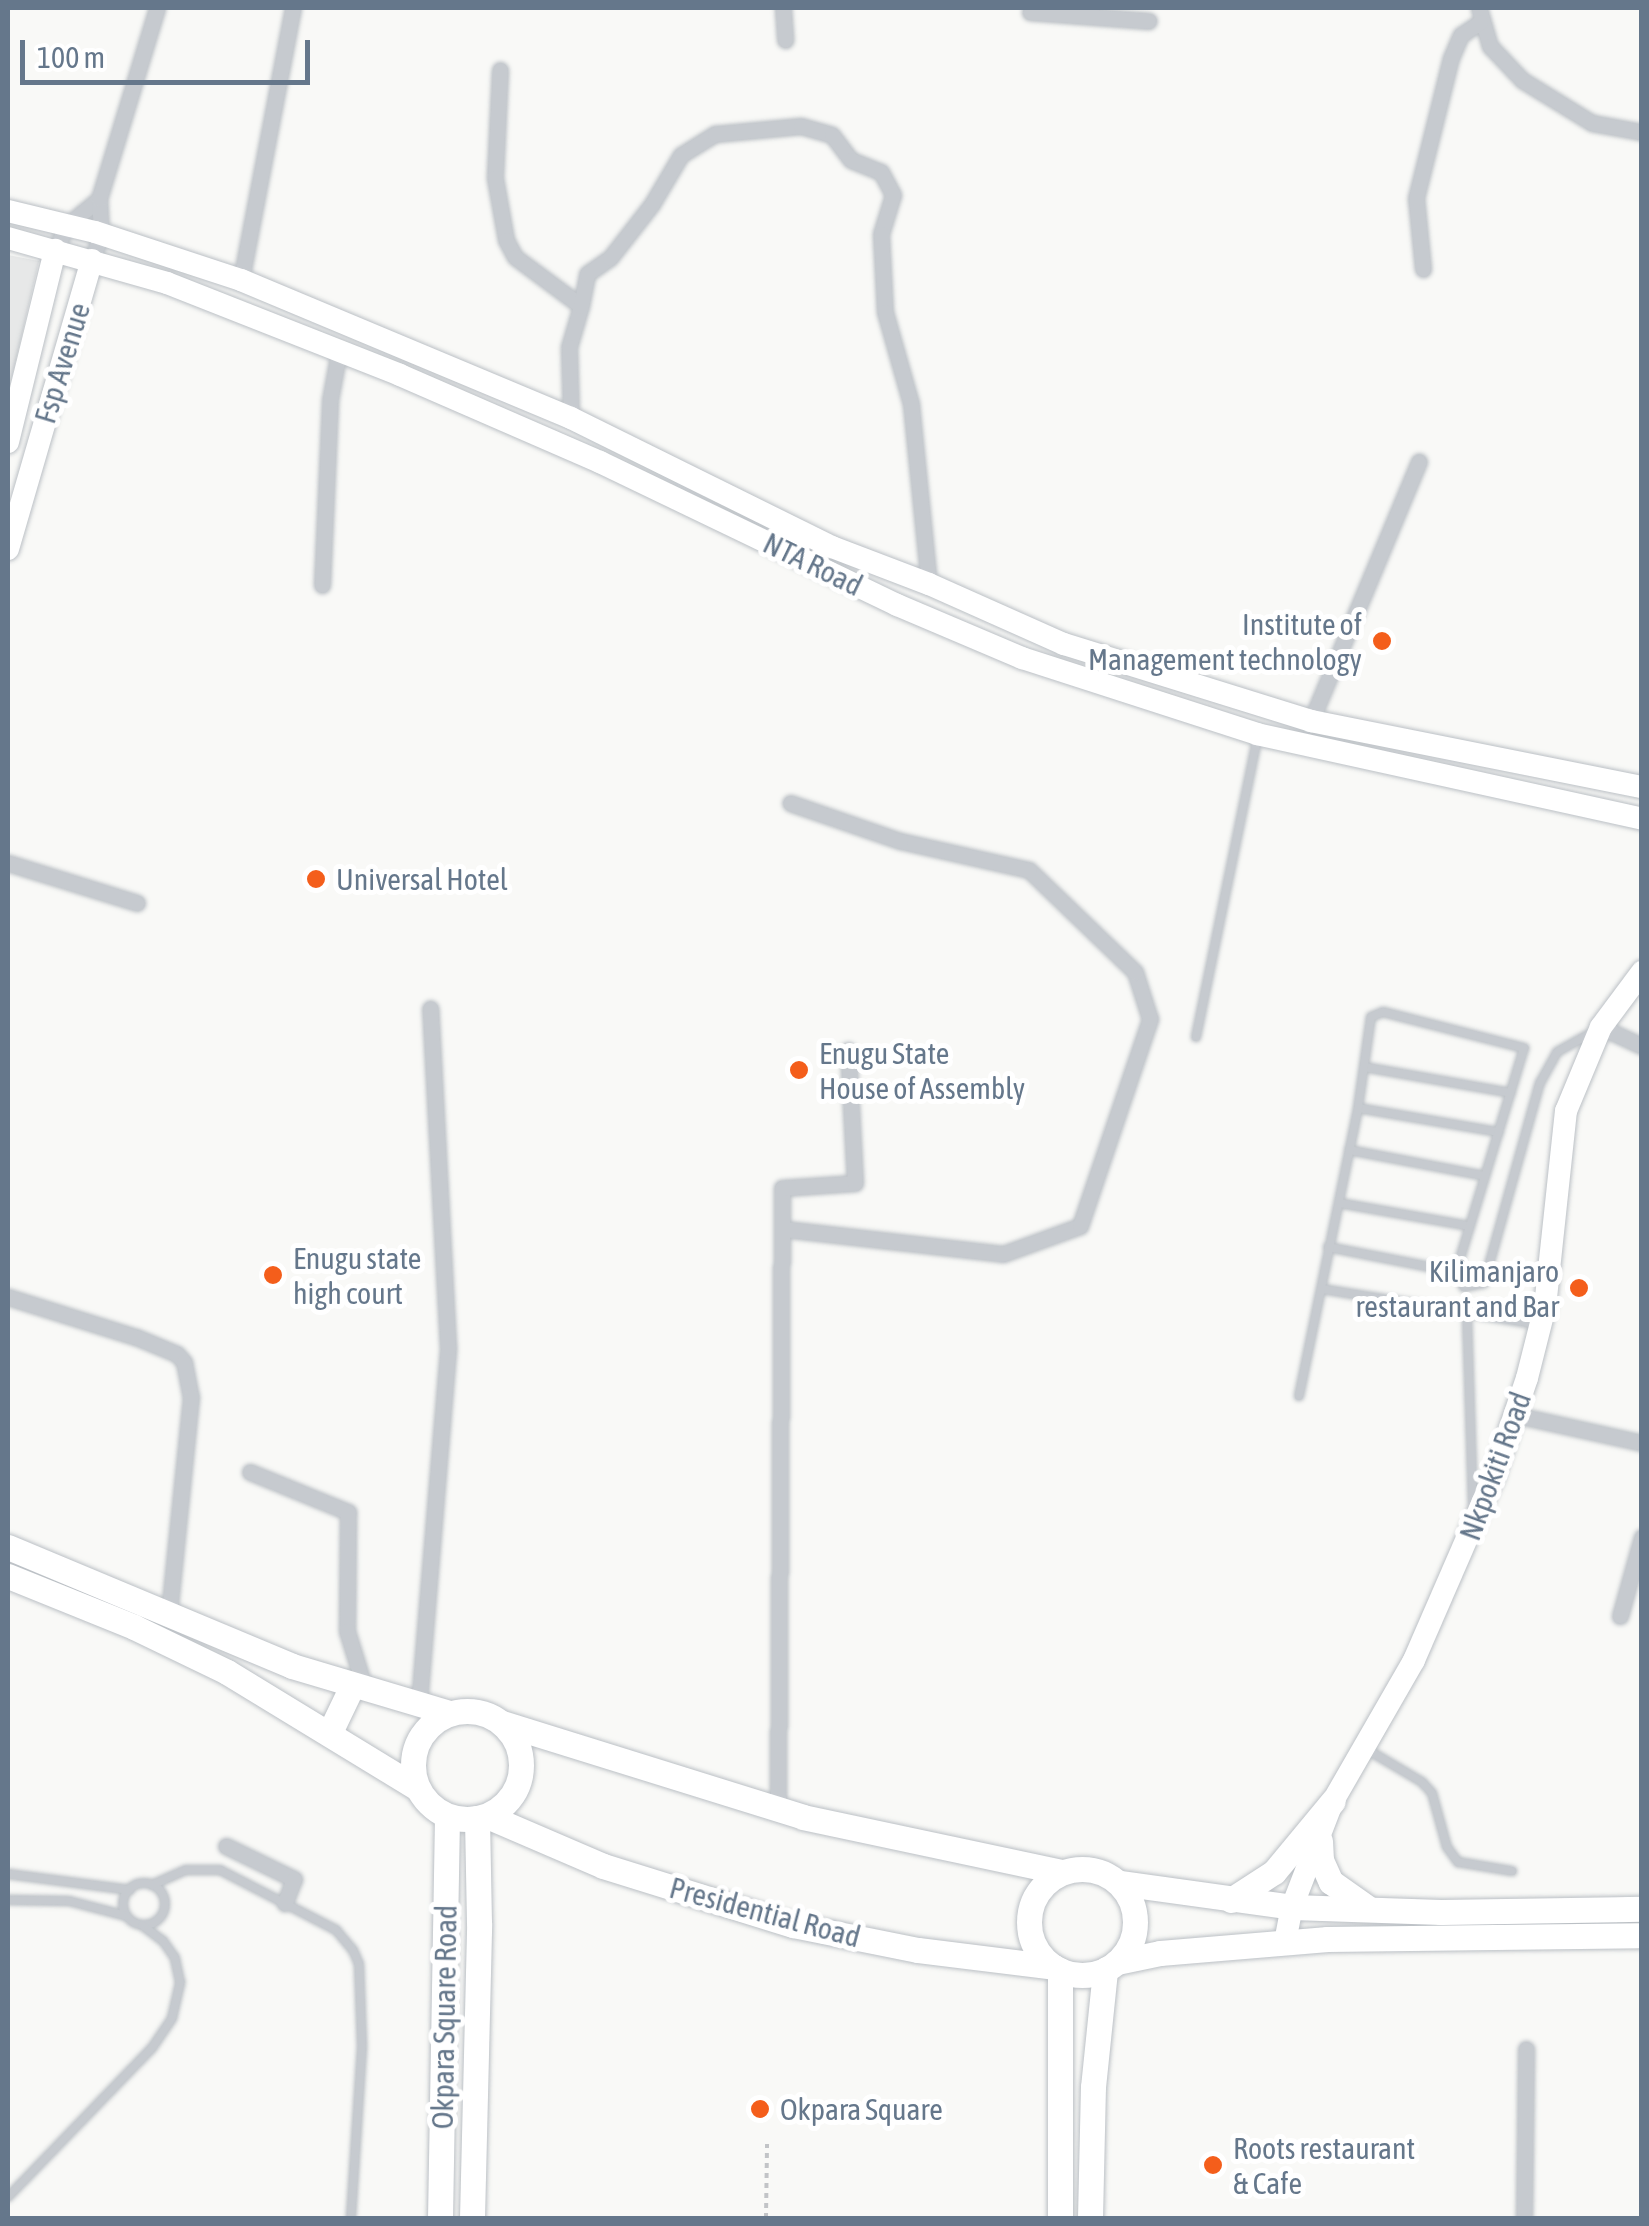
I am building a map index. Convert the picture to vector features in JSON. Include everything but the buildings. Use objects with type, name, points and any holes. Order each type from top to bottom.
[{"type":"main road","name":"NTA Road","points":[[8,211],[101,234],[241,280],[572,418],[832,547],[929,584],[1064,644],[1311,721],[1642,788]]},
{"type":"main road","name":"NTA Road","points":[[8,238],[182,288],[339,351],[600,462],[896,606],[1022,658],[1258,734],[1642,819]]},
{"type":"main road","name":"Fsp Avenue","points":[[8,442],[56,250]]},
{"type":"main road","name":"Fsp Avenue","points":[[8,549],[92,260]]},
{"type":"main road","name":"Nkpokiti Road","points":[[1286,1942],[1292,1907],[1333,1801],[1414,1660],[1474,1526],[1516,1414],[1540,1325],[1566,1111],[1601,1027],[1642,972]]},
{"type":"main road","points":[[8,1548],[292,1666],[450,1713],[472,1711],[502,1724],[778,1810],[1062,1872],[1093,1869],[1120,1884],[1292,1907],[1441,1912],[1642,1908]]},
{"type":"main road","points":[[8,1576],[163,1640],[330,1732],[417,1788],[430,1805],[447,1816],[482,1817],[515,1791],[521,1774],[521,1755],[502,1724]]},
{"type":"main road","points":[[330,1732],[358,1687]]},
{"type":"main road","points":[[417,1788],[413,1773],[417,1743],[437,1720],[450,1713]]},
{"type":"main road","points":[[1231,1900],[1274,1872],[1333,1801]]},
{"type":"main road","name":"Okpara Square Road","points":[[440,2218],[447,1816]]},
{"type":"main road","points":[[472,2218],[482,1817]]},
{"type":"main road","name":"Presidential Road","points":[[482,1817],[603,1866],[794,1925],[918,1950],[1057,1969]]},
{"type":"main road","points":[[1320,1841],[1320,1860],[1331,1882],[1368,1908]]},
{"type":"main road","points":[[1062,1872],[1039,1890],[1029,1918],[1034,1946],[1057,1969],[1082,1975],[1160,1953],[1286,1942],[1642,1935]]},
{"type":"main road","points":[[1090,2218],[1093,2087],[1111,1966],[1135,1932],[1136,1914],[1120,1884]]},
{"type":"main road","points":[[1057,1969],[1060,2218]]},
{"type":"street","points":[[101,234],[100,199],[157,8]]},
{"type":"street","points":[[241,280],[292,8]]},
{"type":"street","points":[[783,8],[784,40]]},
{"type":"street","points":[[1030,12],[1094,11],[1149,21]]},
{"type":"street","points":[[1480,15],[1490,46],[1522,80],[1558,106],[1592,123],[1642,132]]},
{"type":"street","points":[[1422,269],[1416,198],[1451,58],[1462,35],[1480,15]]},
{"type":"street","points":[[500,70],[495,178],[506,240],[515,257],[581,306]]},
{"type":"street","points":[[572,418],[569,347],[587,274],[610,258],[652,204],[682,154],[714,134],[801,126],[832,135],[851,160],[880,172],[893,196],[881,234],[885,312],[911,404],[929,584]]},
{"type":"street","points":[[67,226],[100,199]]},
{"type":"street","name":"Fsp Avenue","points":[[56,250],[67,226]]},
{"type":"street","name":"Fsp Avenue","points":[[92,260],[101,234]]},
{"type":"street","points":[[322,585],[330,400],[339,351]]},
{"type":"street","points":[[1311,721],[1419,462]]},
{"type":"street","points":[[784,1229],[1003,1254],[1080,1226],[1150,1020],[1135,972],[1029,870],[900,842],[790,803]]},
{"type":"street","points":[[8,863],[136,903]]},
{"type":"street","points":[[420,1704],[448,1347],[430,1008]]},
{"type":"street","points":[[1601,1027],[1642,1046]]},
{"type":"street","points":[[778,1810],[782,1188],[855,1183],[848,1050]]},
{"type":"street","points":[[8,1297],[136,1337],[184,1362],[190,1416],[169,1614]]},
{"type":"street","points":[[1516,1414],[1642,1443]]},
{"type":"street","points":[[250,1472],[348,1512],[348,1631],[358,1687]]},
{"type":"street","points":[[1620,1616],[1642,1536]]},
{"type":"street","points":[[226,1846],[294,1878],[285,1903]]},
{"type":"street","points":[[1524,2218],[1526,2049]]},
{"type":"lane","points":[[1196,1037],[1258,734]]},
{"type":"lane","points":[[1299,1396],[1358,1108],[1372,1017],[1383,1012],[1521,1045],[1524,1052],[1456,1272],[1464,1288],[1484,1283],[1540,1083],[1557,1052],[1601,1027]]},
{"type":"lane","points":[[1364,1067],[1511,1093]]},
{"type":"lane","points":[[1358,1108],[1499,1132]]},
{"type":"lane","points":[[1349,1150],[1486,1176]]},
{"type":"lane","points":[[1339,1203],[1470,1226]]},
{"type":"lane","points":[[1328,1246],[1456,1272]]},
{"type":"lane","points":[[1322,1289],[1540,1325]]},
{"type":"lane","points":[[1467,1315],[1474,1526]]},
{"type":"lane","points":[[1364,1748],[1422,1782],[1432,1793],[1447,1847],[1458,1862],[1512,1871]]},
{"type":"lane","points":[[8,1874],[130,1890],[186,1870],[220,1870],[336,1930],[359,1964],[362,2047],[351,2218]]},
{"type":"lane","points":[[142,1925],[154,1922],[164,1911],[163,1896],[152,1885]]},
{"type":"lane","points":[[128,1916],[124,1901],[130,1890]]},
{"type":"lane","points":[[8,1900],[69,1900],[128,1916],[175,1958],[180,1982],[172,2018],[152,2048],[8,2197]]},
{"type":"path","points":[[766,2218],[767,2144]]},
{"type":"shaded area","points":[[8,255],[39,261],[8,394]]},
{"type":"place","name":"Institute of Management technology","points":[[1382,641]]},
{"type":"place","name":"Universal Hotel","points":[[316,879]]},
{"type":"place","name":"Enugu State House of Assembly","points":[[799,1070]]},
{"type":"place","name":"Enugu state high court","points":[[273,1275]]},
{"type":"place","name":"Kilimanjaro restaurant and Bar","points":[[1579,1288]]},
{"type":"place","name":"Okpara Square","points":[[760,2109]]},
{"type":"place","name":"Roots restaurant & Cafe","points":[[1213,2165]]}]
